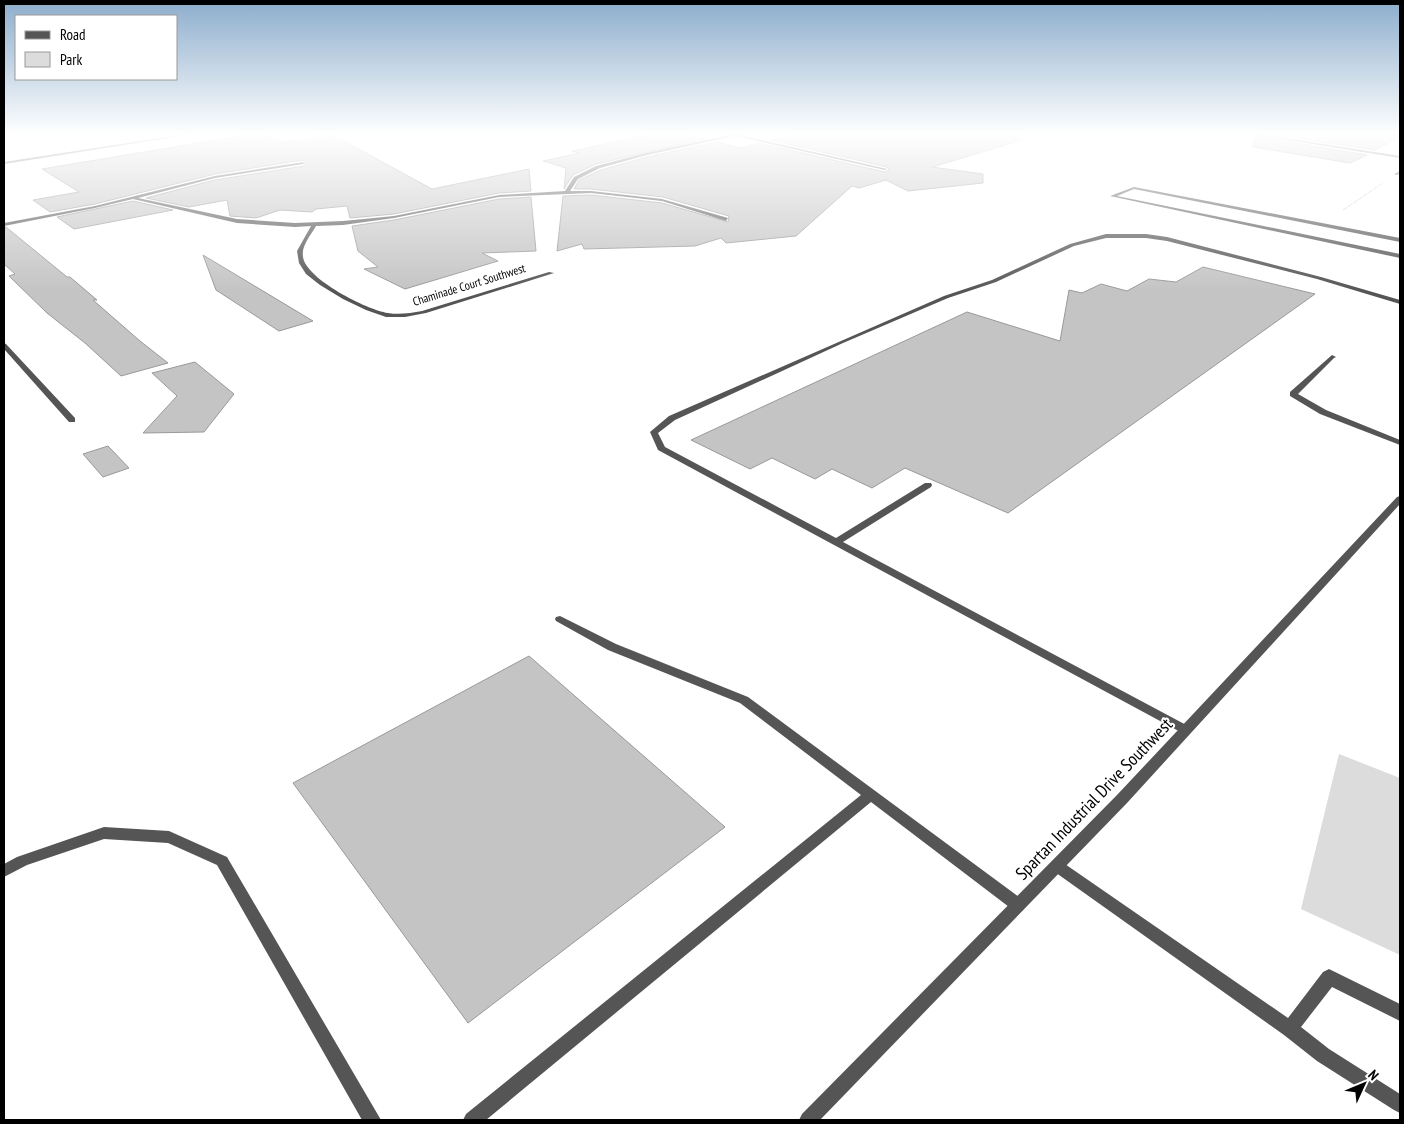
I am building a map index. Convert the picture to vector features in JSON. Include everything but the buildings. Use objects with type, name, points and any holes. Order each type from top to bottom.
[{"type":"street","points":[[4,225],[180,186]]},
{"type":"street","points":[[567,192],[571,186]]},
{"type":"street","points":[[1400,240],[1134,188],[1112,196],[1400,256]]},
{"type":"street","points":[[134,198],[237,221],[315,224],[394,217],[499,196],[567,192],[621,194],[649,198],[682,205],[726,219]]},
{"type":"street","name":"Chaminade Court Southwest","points":[[315,224],[300,251],[302,264],[309,274],[331,289],[373,311],[386,315],[408,315],[424,312],[551,272]]},
{"type":"street","points":[[1186,730],[661,448],[654,432],[672,418],[840,342],[946,297],[994,281],[1072,245],[1106,236],[1146,236],[1167,239],[1319,278],[1400,302]]},
{"type":"street","points":[[4,346],[72,420]]},
{"type":"street","points":[[1332,357],[1293,394],[1323,412],[1400,443]]},
{"type":"street","points":[[836,542],[928,485]]},
{"type":"street","name":"Spartan Industrial Drive Southwest","points":[[808,1120],[1057,866],[1398,505]]},
{"type":"street","points":[[560,620],[612,647],[744,700],[1018,905]]},
{"type":"street","points":[[472,1120],[870,796]]},
{"type":"street","points":[[4,871],[22,861],[104,833],[169,837],[222,861],[372,1120]]},
{"type":"street","points":[[1057,866],[1290,1029],[1323,1055],[1400,1104]]},
{"type":"street","points":[[1290,1029],[1330,977],[1400,1013]]},
{"type":"path","points":[[1338,214],[1378,186]]},
{"type":"green space","points":[[1339,754],[1400,778],[1400,955],[1301,909]]}]
